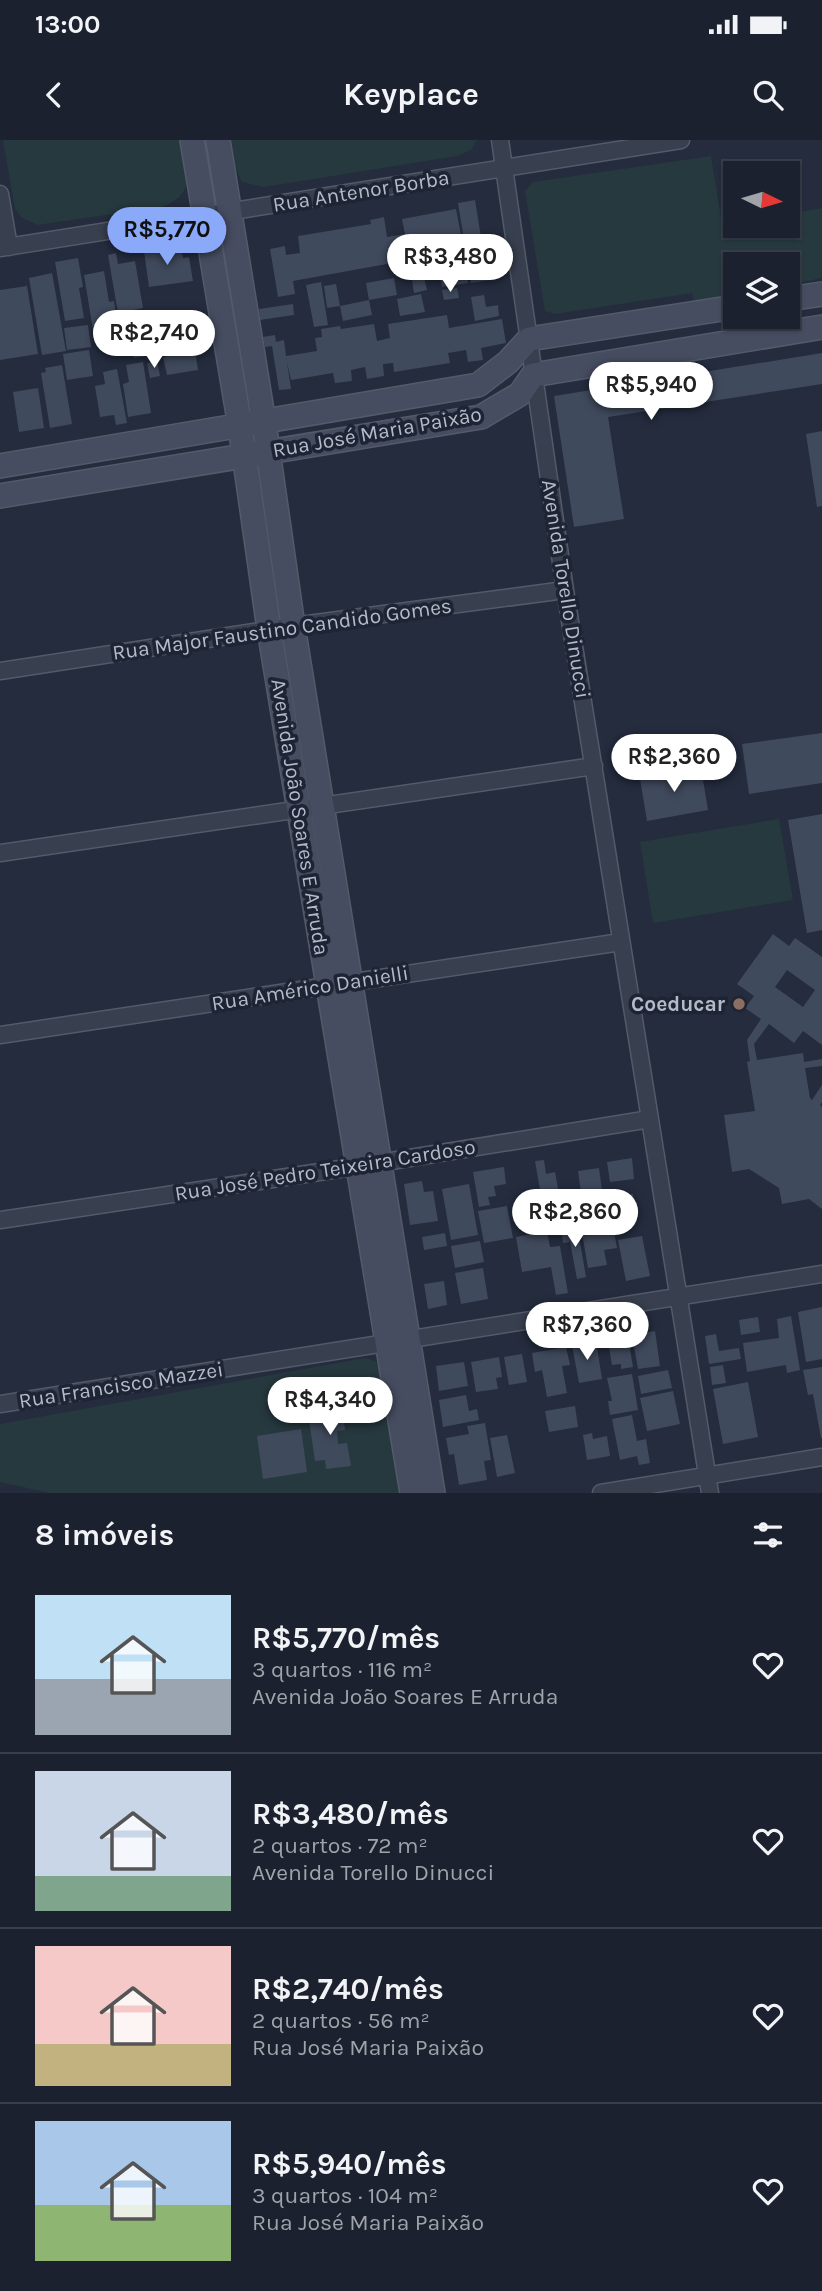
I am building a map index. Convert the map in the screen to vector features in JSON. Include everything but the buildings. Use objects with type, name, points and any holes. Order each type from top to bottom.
[{"type":"street","name":"Avenida João Soares E Arruda","points":[[192,140],[240,426],[270,629],[351,981],[368,1165]]},
{"type":"street","name":"Avenida João Soares E Arruda","points":[[218,140],[264,423],[293,625],[328,985],[368,1165],[397,1341],[412,1493]]},
{"type":"street","name":"Avenida Torello Dinucci","points":[[500,140],[565,590],[710,1493]]},
{"type":"street","name":"Rua Antenor Borba","points":[[4,248],[681,140]]},
{"type":"street","points":[[0,194],[4,248]]},
{"type":"street","points":[[800,297],[822,294]]},
{"type":"street","points":[[529,339],[723,309]]},
{"type":"street","points":[[533,375],[822,327]]},
{"type":"street","name":"Rua José Maria Paixão","points":[[0,466],[478,386],[508,362],[529,339]]},
{"type":"street","name":"Rua José Maria Paixão","points":[[0,496],[481,417],[520,394],[533,375]]},
{"type":"street","name":"Rua Major Faustino Candido Gomes","points":[[0,671],[293,625],[565,590]]},
{"type":"street","points":[[0,853],[594,766]]},
{"type":"street","name":"Rua Américo Danielli","points":[[0,1035],[621,942]]},
{"type":"street","name":"Rua José Pedro Teixeira Cardoso","points":[[0,1220],[368,1165],[650,1119]]},
{"type":"street","name":"Rua Francisco Mazzei","points":[[0,1404],[822,1274]]},
{"type":"street","name":"Avenida João Soares E Arruda","points":[[397,1341],[433,1493]]},
{"type":"street","points":[[601,1493],[822,1457]]},
{"type":"shaded area","points":[[3,140],[183,140],[188,180],[181,195],[162,207],[37,225],[21,217],[15,209]]},
{"type":"shaded area","points":[[231,140],[477,140],[471,150],[457,156],[264,187],[242,182],[235,167]]},
{"type":"shaded area","points":[[711,156],[723,238],[800,238],[800,212],[822,208],[822,278],[800,283],[800,252],[723,252],[723,296],[694,302],[692,293],[555,314],[545,311],[525,191],[533,182]]},
{"type":"shaded area","points":[[779,819],[793,900],[653,923],[640,842]]},
{"type":"shaded area","points":[[365,1358],[383,1367],[402,1493],[50,1493],[0,1482],[0,1424]]},
{"type":"place","name":"Coeducar","points":[[739,1004]]}]
